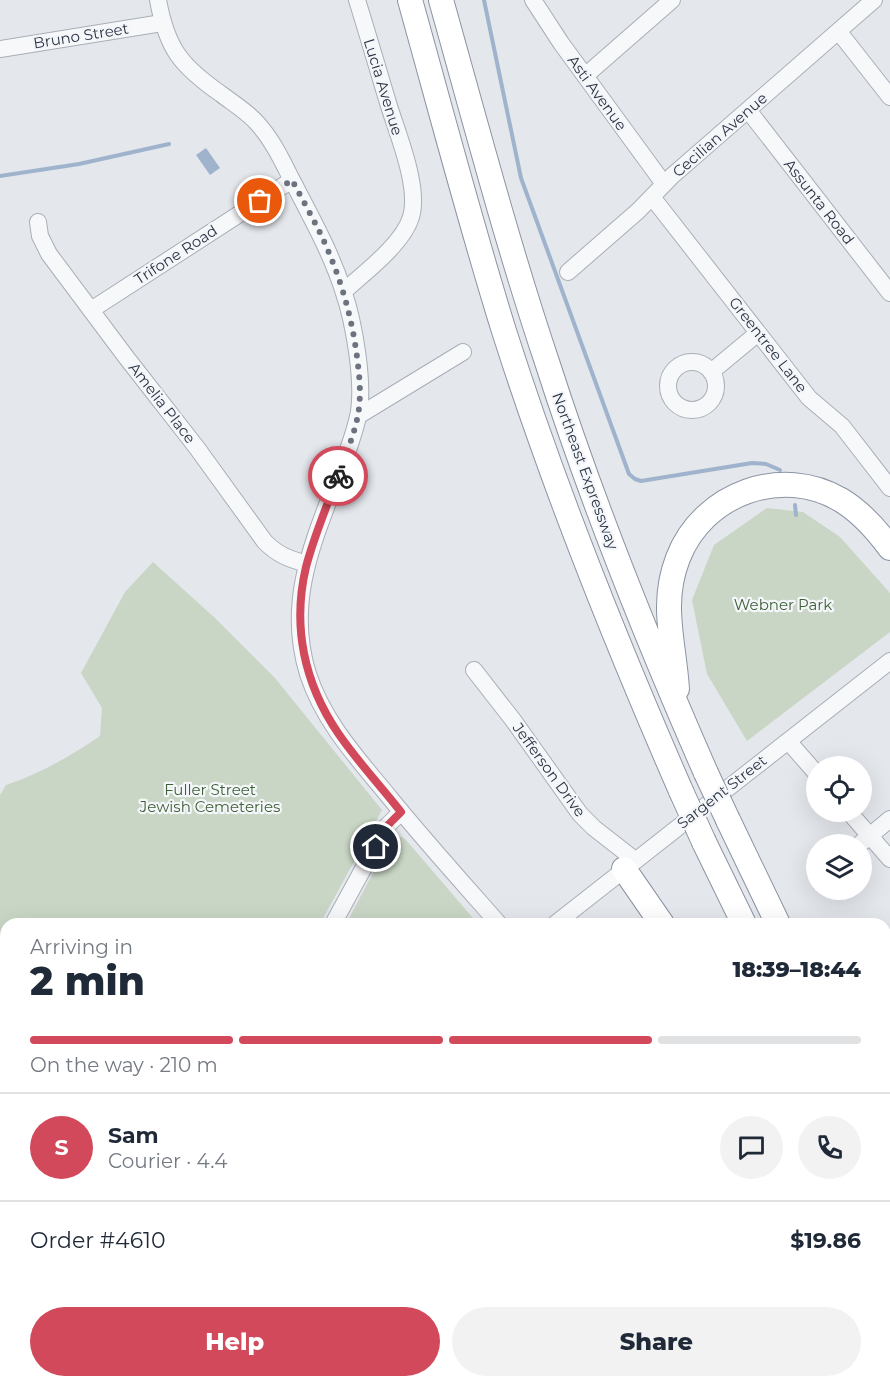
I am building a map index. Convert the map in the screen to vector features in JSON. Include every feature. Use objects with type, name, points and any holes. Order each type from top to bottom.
[{"type":"highway","name":"Northeast Expressway","points":[[411,0],[479,248],[535,424],[639,696],[704,842],[741,918]]},
{"type":"highway","name":"Northeast Expressway","points":[[441,0],[498,204],[578,455],[616,557],[678,709],[775,918]]},
{"type":"highway","points":[[678,709],[675,661],[669,626],[671,583],[678,557],[691,534],[699,523],[721,504],[746,491],[773,485],[814,488],[850,505],[869,522],[890,548]]},
{"type":"highway","points":[[630,864],[659,918]]},
{"type":"street","points":[[158,0],[162,23],[172,46],[183,62],[258,124],[281,157],[322,237],[344,291],[352,325],[360,386],[358,416],[307,564],[302,589],[300,625],[302,649],[311,681],[324,711],[339,735],[401,812],[494,918]]},
{"type":"street","name":"Lucia Avenue","points":[[344,291],[379,260],[401,236],[411,218],[414,198],[409,174],[357,0]]},
{"type":"street","name":"Asti Avenue","points":[[533,0],[561,43],[664,184]]},
{"type":"street","points":[[585,76],[672,0]]},
{"type":"street","name":"Cecilian Avenue","points":[[568,272],[638,211],[664,184],[874,0]]},
{"type":"street","name":"Bruno Street","points":[[0,49],[162,23]]},
{"type":"street","points":[[838,32],[890,97]]},
{"type":"street","name":"Assunta Road","points":[[748,110],[890,293]]},
{"type":"street","name":"Trifone Road","points":[[91,310],[292,180]]},
{"type":"street","name":"Greentree Lane","points":[[652,197],[809,398],[843,428],[890,488]]},
{"type":"street","name":"Amelia Place","points":[[38,222],[40,236],[49,254],[197,448],[265,542],[275,552],[307,564]]},
{"type":"street","points":[[711,372],[758,333]]},
{"type":"street","points":[[358,416],[463,352]]},
{"type":"street","name":"Sargent Street","points":[[562,918],[890,661]]},
{"type":"street","name":"Jefferson Drive","points":[[474,670],[580,814],[630,864]]},
{"type":"street","points":[[788,741],[806,762]]},
{"type":"street","points":[[336,918],[386,827],[401,812]]},
{"type":"street","points":[[872,834],[890,819]]},
{"type":"street","points":[[872,845],[890,859]]},
{"type":"green space","name":"Webner Park","points":[[767,508],[803,512],[840,537],[890,593],[890,632],[747,741],[707,674],[692,600],[714,545]]},
{"type":"green space","name":"Fuller Street Jewish Cemeteries","points":[[153,562],[215,618],[275,678],[382,810],[323,918],[0,918],[0,795],[6,785],[31,776],[78,751],[100,736],[102,708],[81,673],[125,592]]},
{"type":"green space","points":[[396,836],[406,840],[473,918],[349,918],[391,839]]},
{"type":"water","points":[[206,148],[220,168],[210,175],[196,155]]},
{"type":"waterway","points":[[484,0],[521,178],[629,474],[641,481],[752,463],[766,464],[780,470]]},
{"type":"waterway","points":[[0,176],[79,164],[169,144]]},
{"type":"waterway","points":[[795,505],[796,515]]},
{"type":"way so far","points":[[260,201],[292,180],[322,237],[344,291],[356,346],[360,394],[355,429],[338,476]]},
{"type":"route","points":[[338,476],[306,567],[300,600],[300,636],[309,675],[318,699],[347,746],[401,812],[386,827],[376,847]]}]
